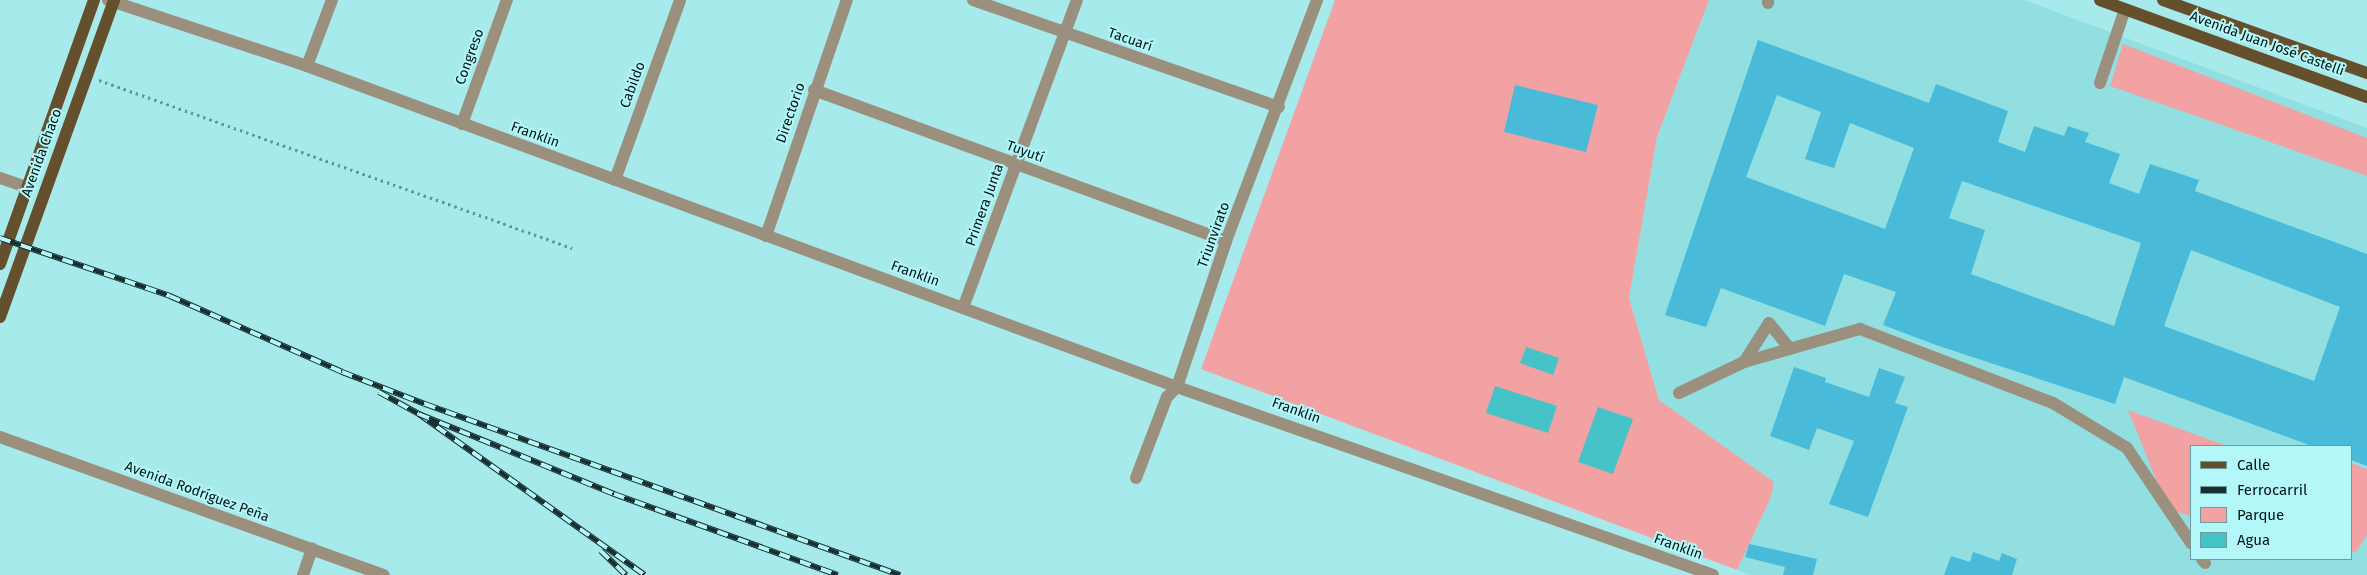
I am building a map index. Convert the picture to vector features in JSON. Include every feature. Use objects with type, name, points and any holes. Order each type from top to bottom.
[{"type":"main road","name":"Avenida Chaco","points":[[0,264],[94,0]]},
{"type":"main road","name":"Avenida Chaco","points":[[0,317],[3,299],[86,76],[112,0]]},
{"type":"main road","name":"Avenida Juan José Castelli","points":[[2100,0],[2367,97]]},
{"type":"main road","name":"Avenida Juan José Castelli","points":[[2163,0],[2367,73]]},
{"type":"street","name":"Franklin","points":[[112,0],[307,66],[1177,387],[1713,575]]},
{"type":"street","points":[[307,66],[332,0]]},
{"type":"street","name":"Congreso","points":[[462,124],[507,0]]},
{"type":"street","name":"Cabildo","points":[[615,180],[680,0]]},
{"type":"street","name":"Directorio","points":[[766,236],[814,90],[847,0]]},
{"type":"street","name":"Tacuarí","points":[[972,0],[1278,107]]},
{"type":"street","name":"Primera Junta","points":[[963,308],[1077,0]]},
{"type":"street","name":"Triunvirato","points":[[1136,478],[1167,397],[1177,387],[1226,241],[1317,0]]},
{"type":"street","points":[[2100,82],[2125,9]]},
{"type":"street","name":"Tuyutí","points":[[814,90],[1226,241]]},
{"type":"street","points":[[0,178],[26,187]]},
{"type":"street","points":[[1744,362],[1769,324],[1790,349]]},
{"type":"street","points":[[1679,393],[1744,362],[1860,329],[2053,403],[2127,448],[2190,542]]},
{"type":"street","name":"Avenida Rodríguez Peña","points":[[0,437],[384,575]]},
{"type":"street","points":[[303,575],[312,549]]},
{"type":"path","points":[[86,76],[572,248]]},
{"type":"shaded area","points":[[1709,0],[2024,0],[2367,128],[2367,575],[1751,575],[1737,570],[1771,497],[1774,482],[1659,400],[1629,298],[1657,137]]},
{"type":"green space","points":[[1335,0],[1709,0],[1657,137],[1629,298],[1659,400],[1774,482],[1771,497],[1737,570],[1201,369]]},
{"type":"green space","points":[[2123,44],[2367,138],[2367,176],[2110,86]]},
{"type":"green space","points":[[2128,410],[2224,445],[2190,445],[2190,516],[2168,509]]},
{"type":"green space","points":[[2352,463],[2367,469],[2367,535],[2356,552],[2352,551]]},
{"type":"water","points":[[1526,347],[1559,358],[1553,375],[1520,363]]},
{"type":"water","points":[[1495,386],[1557,406],[1548,433],[1486,413]]},
{"type":"water","points":[[1598,407],[1633,419],[1613,474],[1578,462]]},
{"type":"building","points":[[1758,40],[1929,103],[1936,84],[2008,111],[1998,142],[2025,152],[2034,126],[2064,136],[2068,126],[2089,133],[2085,142],[2120,154],[2109,183],[2139,194],[2150,164],[2199,180],[2195,191],[2367,254],[2367,466],[2352,460],[2352,445],[2309,445],[2124,377],[2115,404],[1936,345],[1883,325],[1896,292],[1844,274],[1825,326],[1721,288],[1706,327],[1665,315]],"holes":[[[1777,95],[1821,112],[1805,159],[1834,168],[1850,123],[1914,148],[1885,229],[1746,177]],[[1962,181],[2141,243],[2114,326],[1971,274],[1985,230],[1949,218]],[[2191,250],[2340,307],[2314,381],[2164,326]]]},
{"type":"building","points":[[1515,85],[1598,105],[1586,152],[1504,132]]},
{"type":"building","points":[[1794,367],[1826,378],[1825,382],[1869,397],[1879,368],[1905,377],[1895,403],[1908,407],[1868,517],[1829,504],[1854,441],[1817,428],[1809,450],[1770,436]]},
{"type":"building","points":[[1749,544],[1817,559],[1813,575],[1783,575],[1785,567],[1745,557]]},
{"type":"building","points":[[1973,552],[1999,561],[2002,553],[2017,559],[2012,575],[1944,575],[1951,556],[1970,562]]},
{"type":"railway","points":[[0,238],[170,296],[342,372],[425,404],[900,575]]},
{"type":"railway","points":[[379,392],[419,414],[645,575]]},
{"type":"railway","points":[[419,414],[614,494],[838,575]]},
{"type":"railway","points":[[601,551],[626,575]]}]
